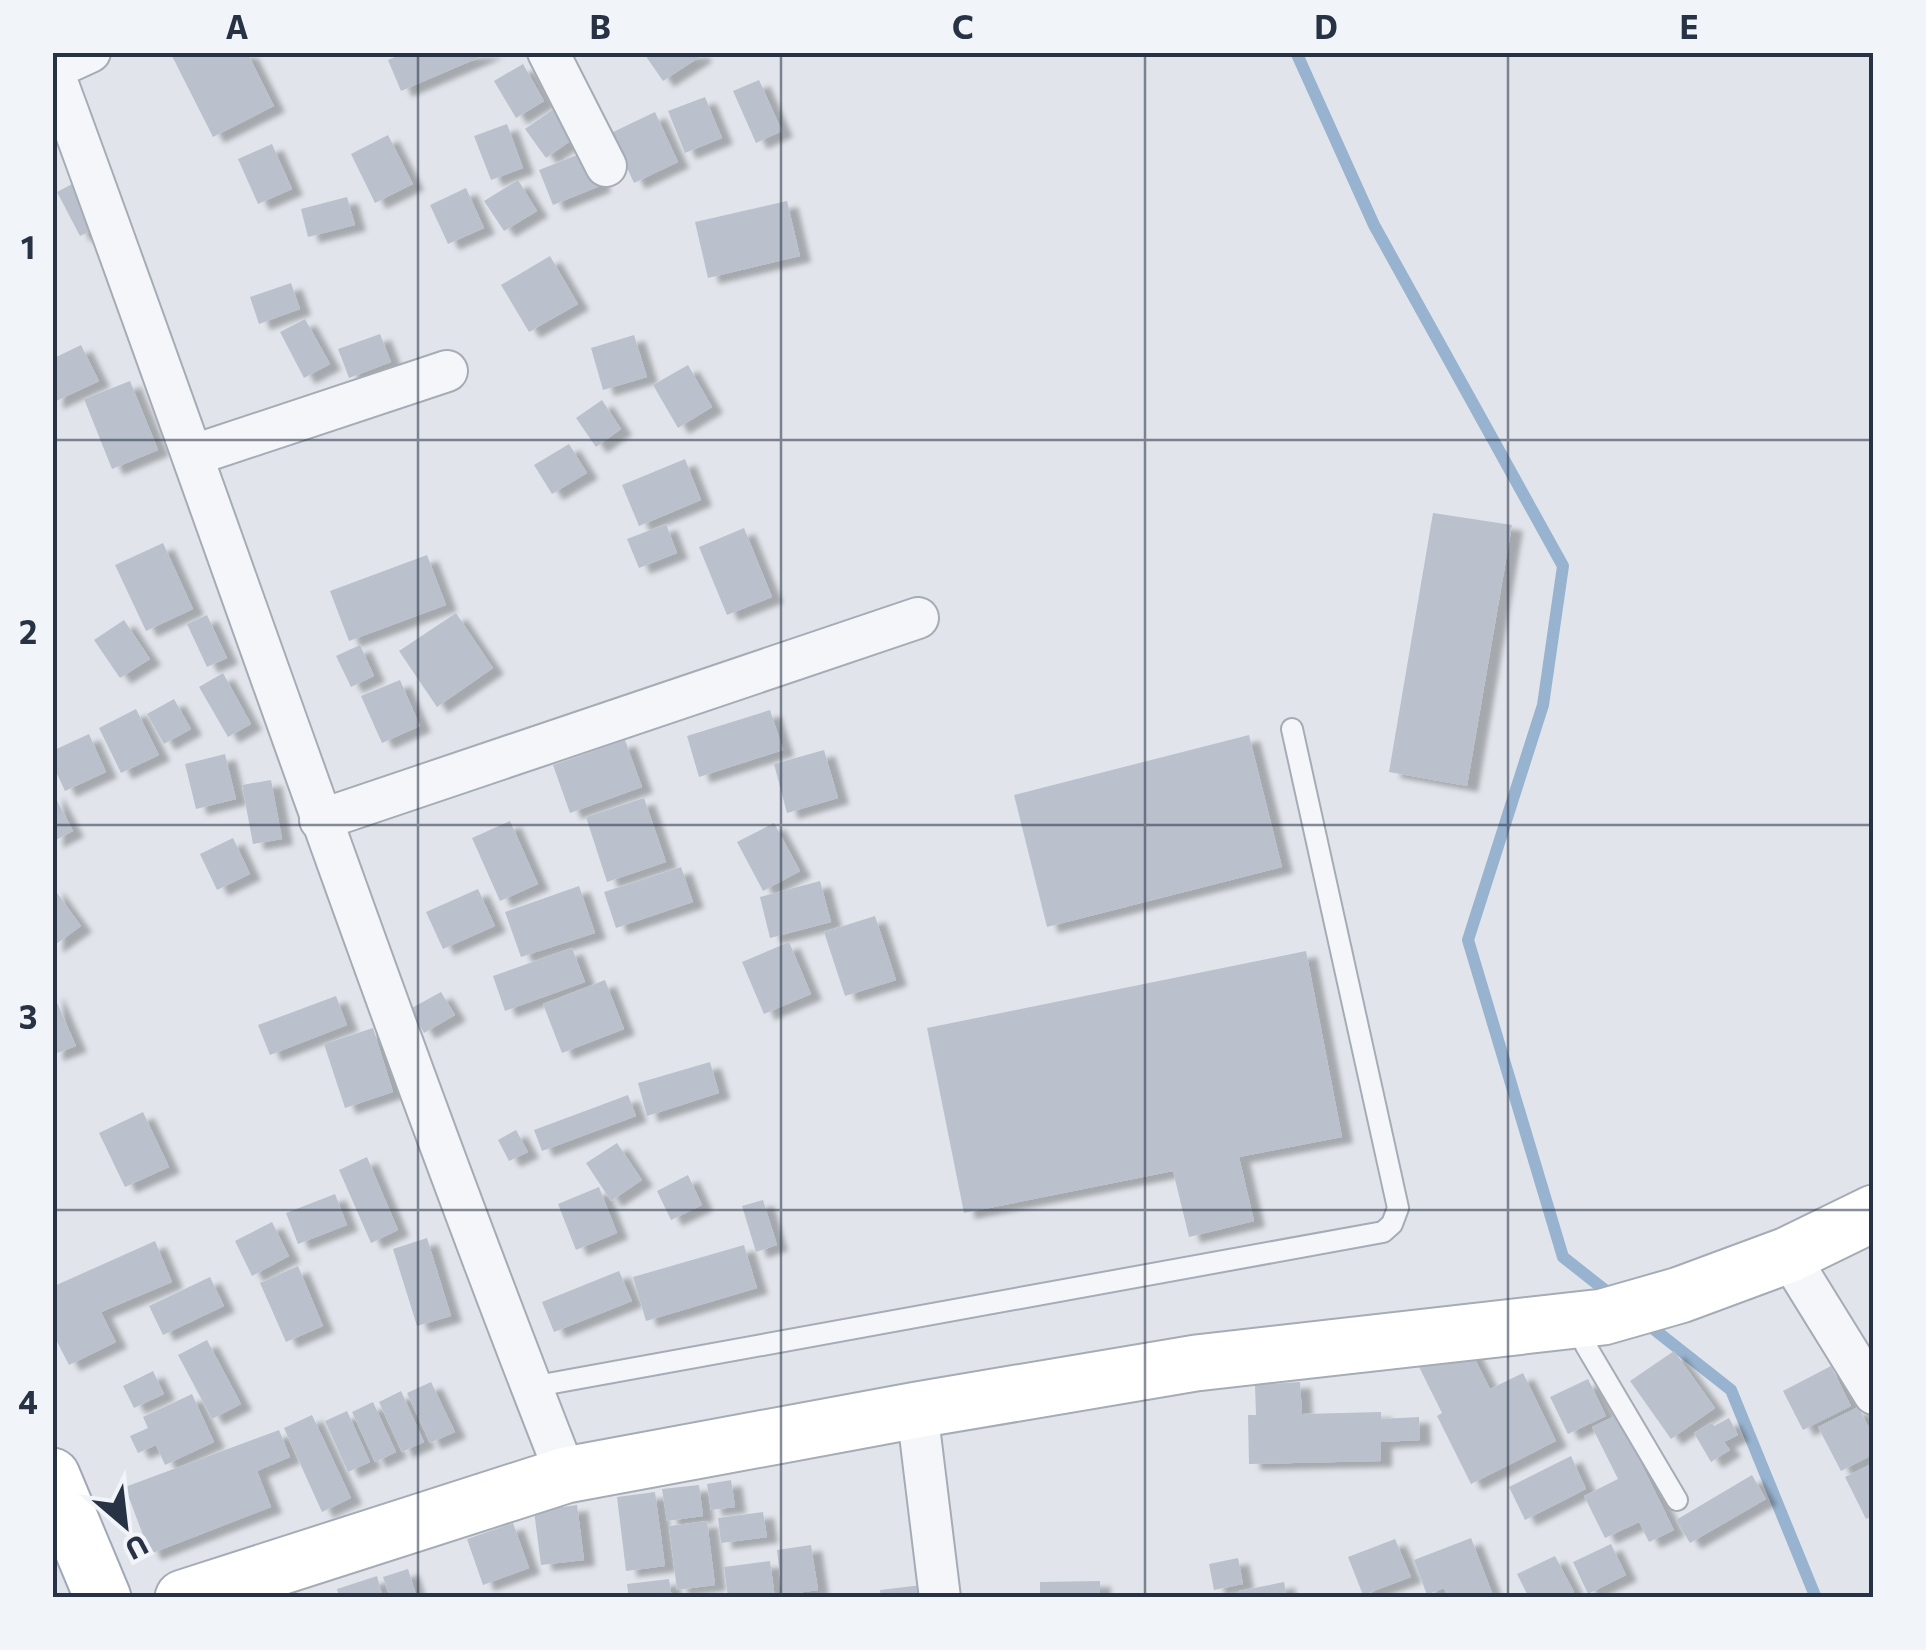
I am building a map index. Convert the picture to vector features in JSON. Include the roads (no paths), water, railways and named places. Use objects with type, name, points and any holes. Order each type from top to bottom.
[{"type":"main road","points":[[183,1598],[566,1475],[1196,1363],[1590,1319],[1680,1295],[1788,1255],[1874,1213]]},
{"type":"main road","points":[[52,1476],[103,1598]]},
{"type":"street","points":[[90,52],[53,68],[194,455],[320,820],[566,1475]]},
{"type":"street","points":[[548,52],[606,166]]},
{"type":"street","points":[[194,455],[447,371]]},
{"type":"street","points":[[320,820],[918,618]]},
{"type":"street","points":[[1788,1255],[1874,1394]]},
{"type":"street","points":[[916,1410],[940,1598]]},
{"type":"lane","points":[[532,1387],[1383,1232],[1392,1224],[1398,1208],[1292,729]]},
{"type":"lane","points":[[1590,1319],[1586,1346],[1677,1500]]},
{"type":"waterway","points":[[1296,52],[1374,225],[1563,566],[1543,705],[1468,940],[1563,1257],[1615,1298]]},
{"type":"waterway","points":[[1646,1323],[1731,1390],[1816,1598]]}]
